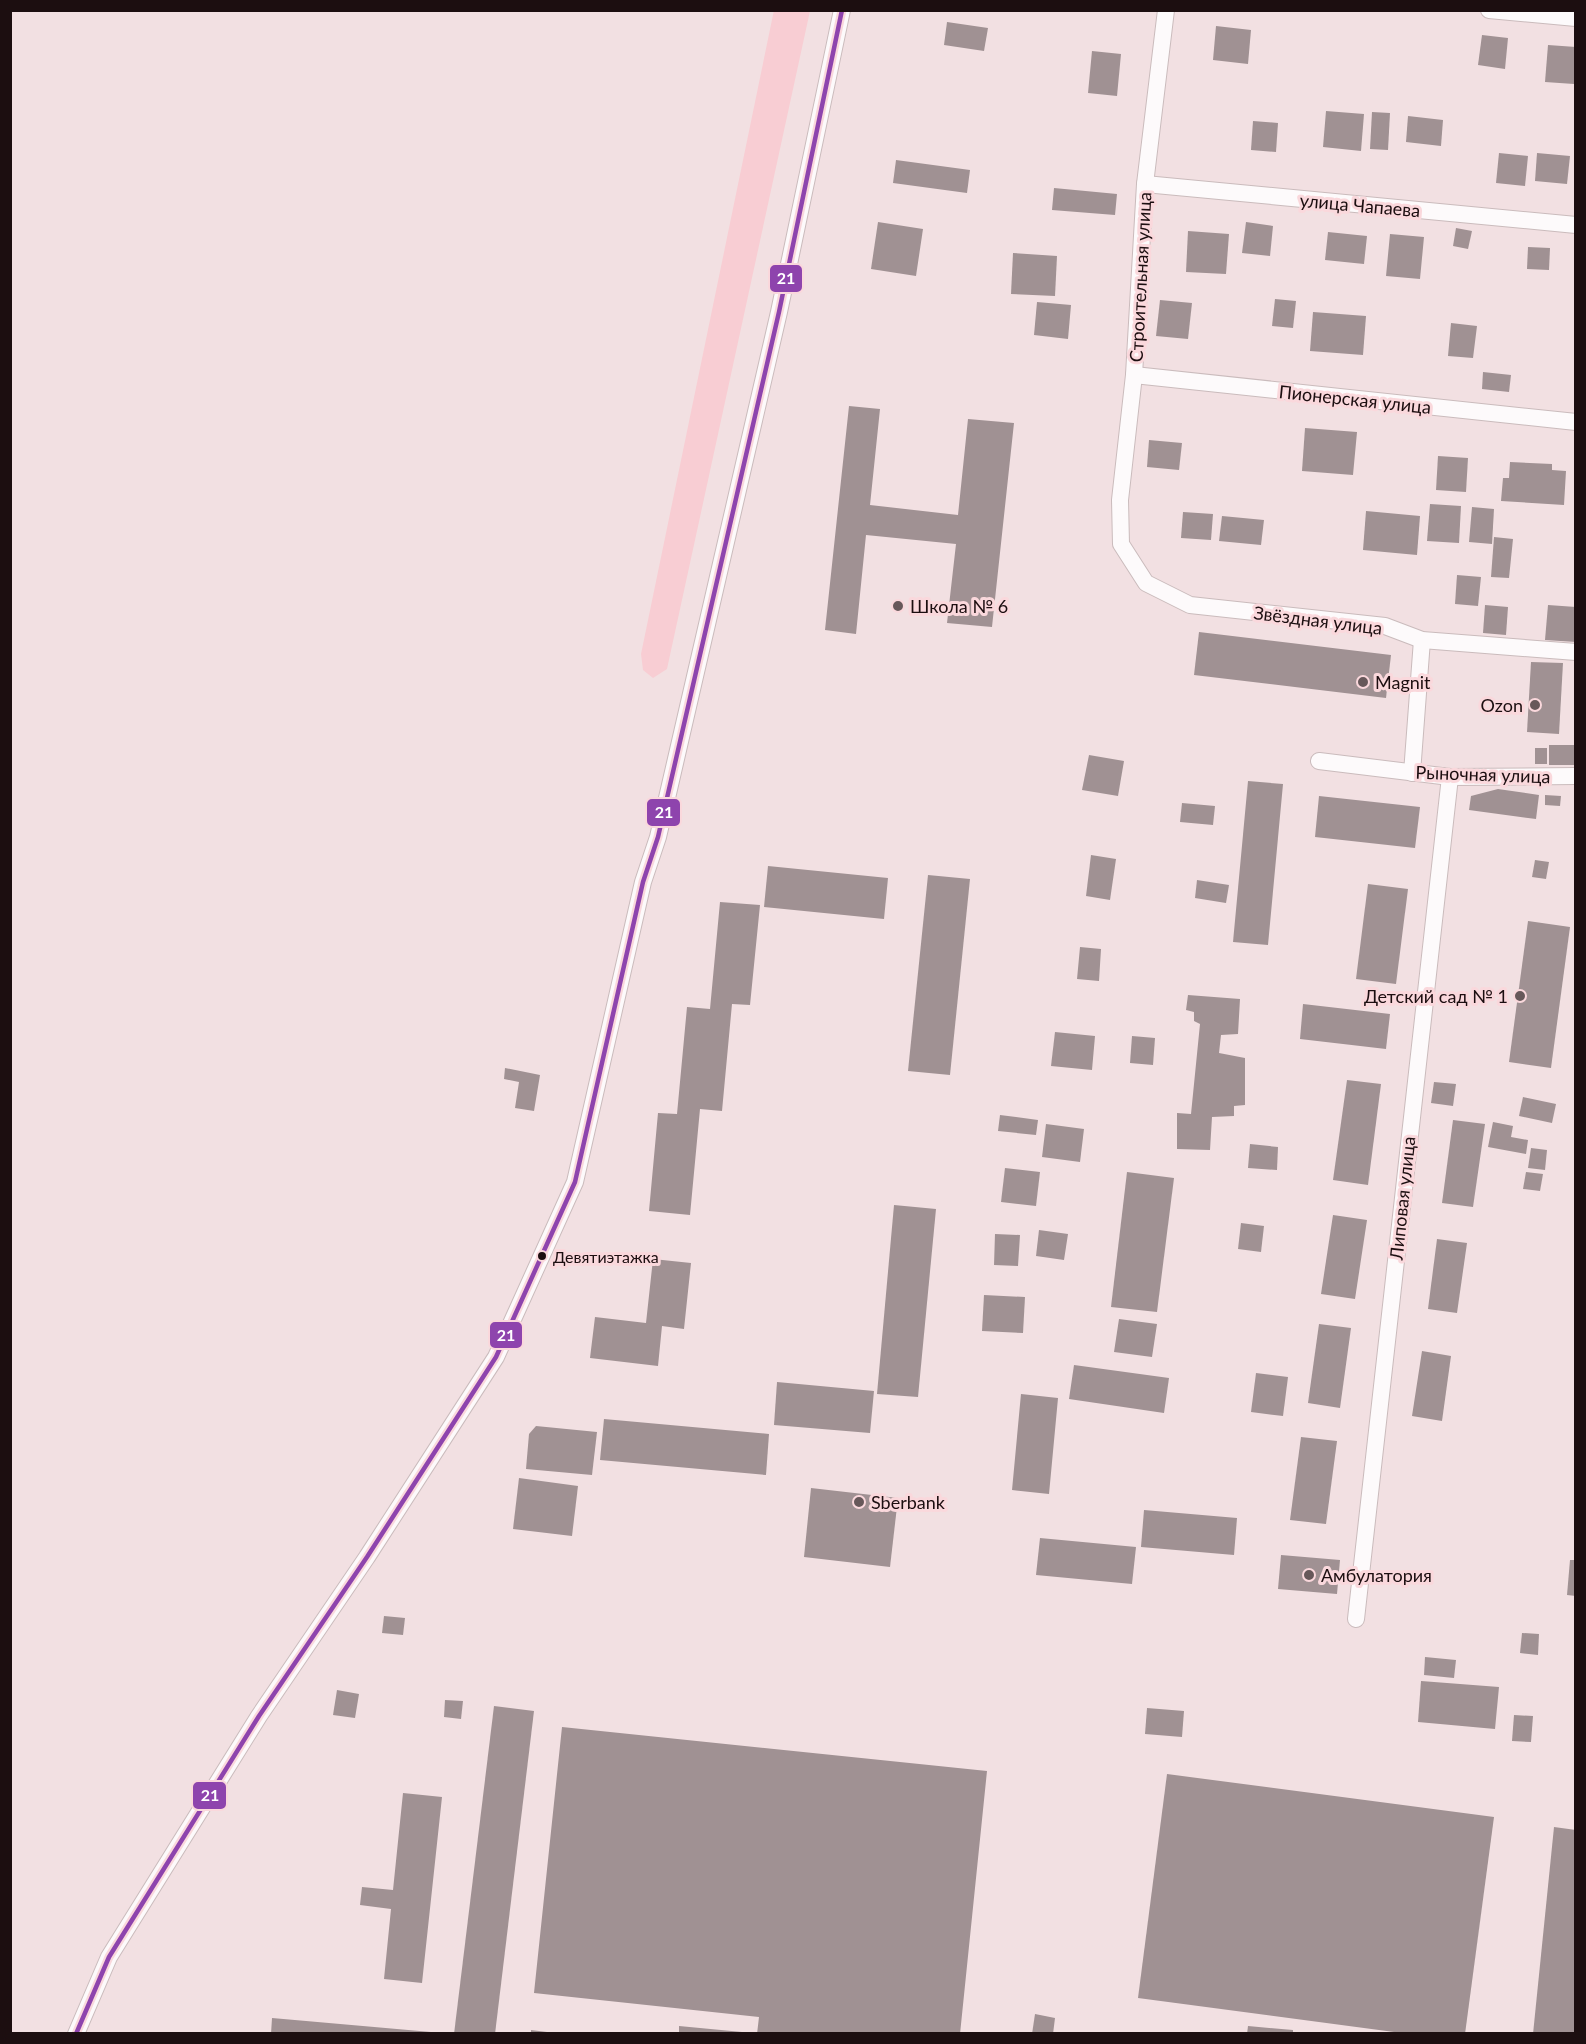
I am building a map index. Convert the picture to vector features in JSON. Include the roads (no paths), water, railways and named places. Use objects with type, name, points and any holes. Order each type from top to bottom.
[{"type":"street","points":[[76,2034],[115,1947],[259,1716],[367,1557],[496,1357],[575,1182],[643,882],[658,837],[776,323],[842,10]]},
{"type":"street","name":"Строительная улица","points":[[1121,544],[1120,500],[1134,375],[1145,184],[1166,10]]},
{"type":"street","points":[[1489,10],[1575,18]]},
{"type":"street","name":"улица Чапаева","points":[[1145,184],[1575,225]]},
{"type":"street","name":"Пионерская улица","points":[[1134,375],[1575,422]]},
{"type":"street","name":"Звёздная улица","points":[[1121,544],[1146,584],[1190,605],[1385,626],[1422,640],[1575,652]]},
{"type":"street","points":[[1412,772],[1422,640]]},
{"type":"street","name":"Рыночная улица","points":[[1319,761],[1450,777],[1575,776]]},
{"type":"street","name":"Липовая улица","points":[[1356,1619],[1450,777]]},
{"type":"place","name":"Школа № 6","points":[[898,606]]},
{"type":"place","name":"Magnit","points":[[1363,682]]},
{"type":"place","name":"Ozon","points":[[1535,705]]},
{"type":"place","name":"Детский сад № 1","points":[[1520,996]]},
{"type":"place","name":"Девятиэтажка","points":[[542,1256]]},
{"type":"place","name":"Sberbank","points":[[859,1502]]},
{"type":"place","name":"Амбулатория","points":[[1309,1575]]}]
